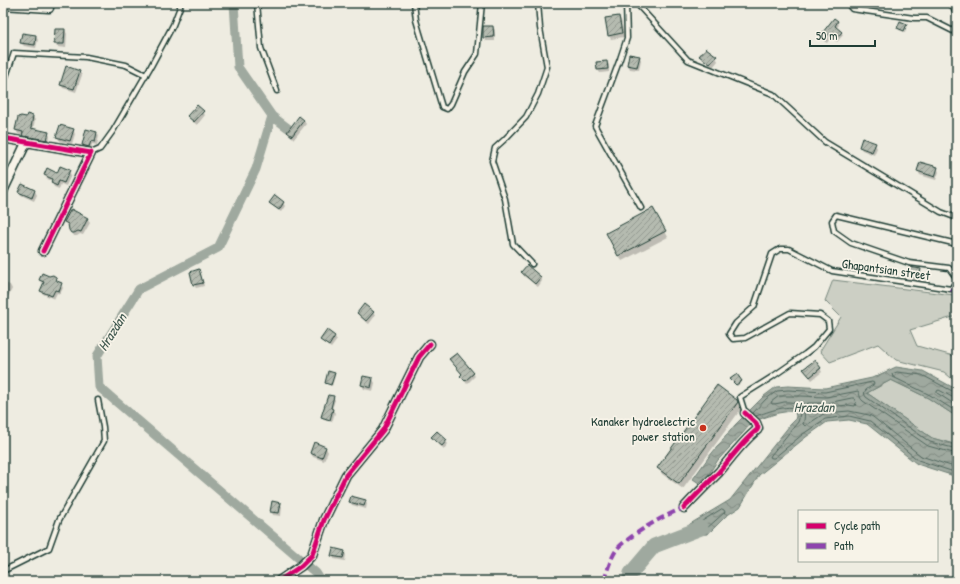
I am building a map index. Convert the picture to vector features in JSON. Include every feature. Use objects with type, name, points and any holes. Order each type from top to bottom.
[{"type":"street","points":[[3,5],[49,5]]},
{"type":"street","points":[[3,138],[91,153],[43,251]]},
{"type":"street","points":[[3,191],[26,142]]},
{"type":"street","points":[[279,581],[301,566],[312,555],[324,520],[346,475],[383,430],[419,356],[430,344]]},
{"type":"street","points":[[684,508],[757,430],[758,428],[756,423],[745,413]]},
{"type":"lane","points":[[91,153],[100,149],[114,132],[173,25],[180,7],[180,3]]},
{"type":"lane","points":[[257,3],[260,48],[277,91]]},
{"type":"lane","points":[[414,3],[416,20],[442,107],[447,109],[451,104],[465,72],[477,54],[482,3]]},
{"type":"lane","points":[[532,264],[513,244],[505,199],[492,161],[495,148],[526,117],[538,94],[547,67],[540,28],[538,3]]},
{"type":"lane","points":[[626,3],[627,38],[595,126],[641,208]]},
{"type":"lane","points":[[636,3],[688,60],[773,94],[825,142],[941,212],[957,218]]},
{"type":"lane","points":[[847,3],[852,9],[914,18],[927,18],[952,31],[957,29]]},
{"type":"lane","points":[[951,3],[955,12]]},
{"type":"lane","points":[[3,85],[14,53],[86,57],[126,65],[146,75]]},
{"type":"lane","name":"Ghapantsian street","points":[[745,413],[740,396],[772,377],[805,354],[814,347],[829,329],[828,321],[820,315],[790,313],[745,338],[733,339],[729,334],[736,323],[754,307],[772,254],[780,249],[789,249],[832,272],[951,289],[957,280],[949,268],[909,264],[851,243],[834,231],[832,222],[836,215],[957,244]]},
{"type":"lane","points":[[3,571],[49,548],[59,520],[104,441],[98,400]]},
{"type":"shaded area","points":[[833,280],[954,295],[957,297],[957,318],[953,317],[910,330],[917,346],[957,357],[957,383],[944,372],[896,360],[878,344],[830,362],[820,351],[841,317],[825,301]]},
{"type":"shaded area","points":[[891,380],[928,398],[957,417],[957,445],[932,438],[867,393]]},
{"type":"water","name":"Hrazdan","points":[[896,367],[923,371],[957,390],[957,417],[928,398],[891,380],[867,393],[932,438],[957,445],[957,477],[917,464],[867,424],[849,420],[827,422],[759,475],[740,507],[726,516],[708,534],[683,535],[690,524],[730,500],[795,420],[795,413],[791,411],[778,413],[757,420],[748,427],[718,460],[708,475],[699,483],[693,479],[735,425],[764,396],[776,387],[788,386],[825,388],[872,378]]},
{"type":"building","points":[[619,16],[622,33],[608,36],[605,18]]},
{"type":"building","points":[[834,18],[838,21],[835,26],[842,32],[835,40],[829,34],[825,40],[819,37]]},
{"type":"building","points":[[900,21],[907,24],[904,31],[897,28]]},
{"type":"building","points":[[483,26],[493,26],[494,37],[483,38]]},
{"type":"building","points":[[55,29],[65,29],[64,44],[54,44]]},
{"type":"building","points":[[22,33],[36,35],[35,45],[20,43]]},
{"type":"building","points":[[706,48],[717,56],[710,64],[699,56]]},
{"type":"building","points":[[629,54],[640,56],[637,67],[627,65]]},
{"type":"building","points":[[607,61],[608,69],[597,70],[596,62]]},
{"type":"building","points":[[66,66],[80,71],[74,89],[60,85]]},
{"type":"building","points":[[197,105],[204,111],[194,122],[187,116]]},
{"type":"building","points":[[27,114],[33,116],[31,128],[49,132],[47,140],[22,136],[23,132],[15,130],[18,117],[26,117]]},
{"type":"building","points":[[299,116],[304,120],[292,136],[287,132]]},
{"type":"building","points":[[60,125],[74,129],[70,141],[56,137]]},
{"type":"building","points":[[86,129],[97,132],[95,142],[91,141],[89,147],[82,145]]},
{"type":"building","points":[[862,138],[876,143],[872,152],[859,147]]},
{"type":"building","points":[[920,162],[938,167],[935,177],[917,171]]},
{"type":"building","points":[[60,166],[70,170],[64,183],[59,181],[57,186],[51,183],[52,179],[44,175],[47,168],[57,173]]},
{"type":"building","points":[[22,184],[35,190],[32,198],[18,192]]},
{"type":"building","points":[[275,195],[284,202],[279,210],[269,203]]},
{"type":"building","points":[[653,208],[666,231],[618,256],[606,233]]},
{"type":"building","points":[[71,209],[88,218],[81,232],[78,231],[71,233],[68,224],[64,222]]},
{"type":"building","points":[[527,265],[541,277],[535,284],[521,272]]},
{"type":"building","points":[[909,267],[921,269],[919,278],[907,276]]},
{"type":"building","points":[[199,269],[203,283],[193,285],[190,272]]},
{"type":"building","points":[[42,273],[49,276],[53,275],[56,277],[57,281],[62,283],[59,291],[55,290],[52,296],[40,291],[44,282],[39,280]]},
{"type":"building","points":[[364,304],[374,312],[366,321],[357,313]]},
{"type":"building","points":[[327,330],[335,336],[329,346],[320,340]]},
{"type":"building","points":[[457,353],[474,373],[465,381],[460,376],[462,374],[449,359]]},
{"type":"building","points":[[815,360],[821,368],[810,377],[803,369]]},
{"type":"building","points":[[328,371],[335,373],[331,385],[325,383]]},
{"type":"building","points":[[737,374],[742,381],[736,385],[730,379]]},
{"type":"building","points":[[363,376],[373,378],[371,388],[361,385]]},
{"type":"building","name":"Kanaker hydroelectric power station","points":[[717,385],[738,402],[679,484],[657,468]]},
{"type":"building","points":[[328,395],[334,396],[330,420],[321,417]]},
{"type":"building","points":[[437,431],[447,440],[442,446],[431,437]]},
{"type":"building","points":[[314,442],[326,447],[322,458],[310,453]]},
{"type":"building","points":[[351,496],[366,500],[364,506],[349,502]]},
{"type":"building","points":[[272,501],[281,503],[279,513],[270,512]]},
{"type":"building","points":[[333,548],[345,551],[343,558],[331,556]]},
{"type":"waterway","points":[[234,3],[238,67],[272,116],[288,128]]},
{"type":"waterway","name":"Hrazdan","points":[[272,116],[256,169],[218,248],[139,289],[97,356],[99,387],[316,573],[321,581]]},
{"type":"waterway","name":"Hrazdan","points":[[629,581],[631,573],[654,546],[701,528]]},
{"type":"marked path","points":[[951,289],[957,293]]},
{"type":"marked path","points":[[604,581],[609,564],[620,545],[650,524],[684,508]]},
{"type":"cycle path","points":[[3,138],[91,153],[43,251]]},
{"type":"cycle path","points":[[279,581],[301,566],[312,555],[324,520],[346,475],[383,430],[419,357],[430,344]]},
{"type":"cycle path","points":[[684,508],[757,430],[758,428],[756,423],[745,413]]},
{"type":"place","name":"Kanaker hydroelectric power station","points":[[703,428]]}]
